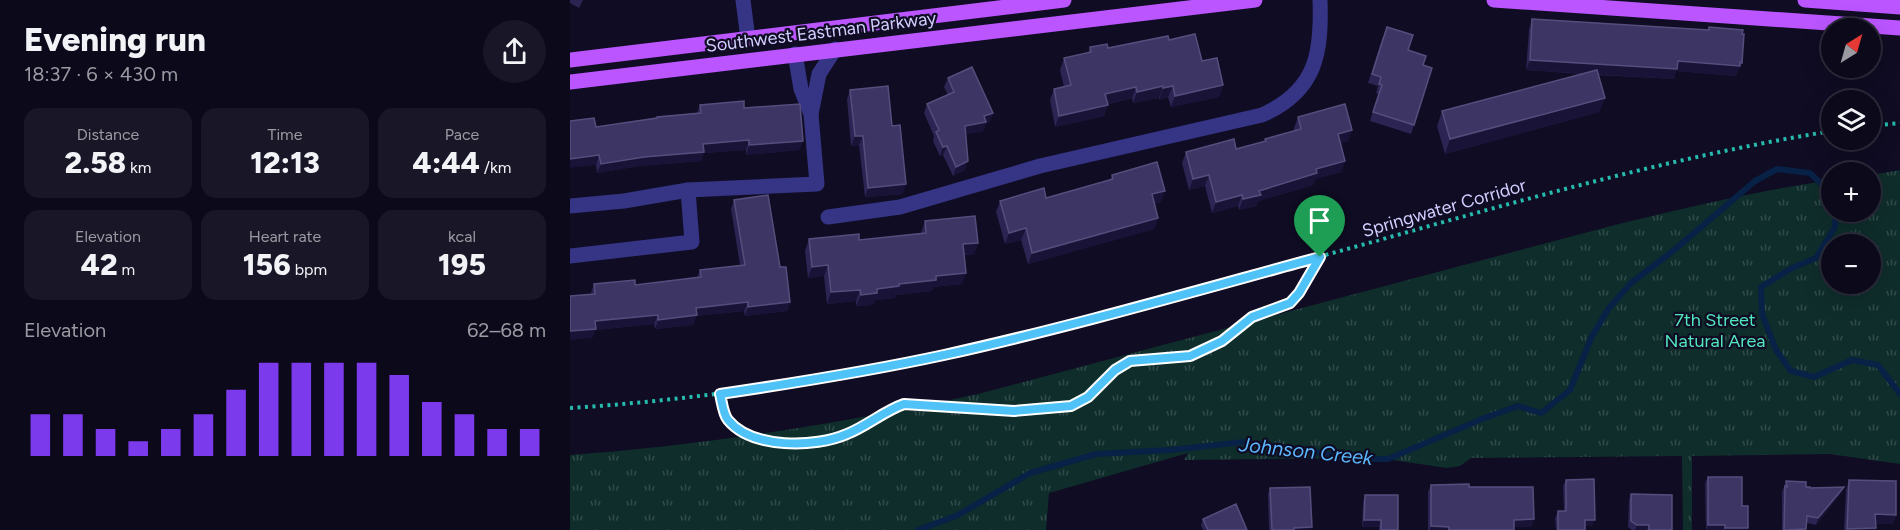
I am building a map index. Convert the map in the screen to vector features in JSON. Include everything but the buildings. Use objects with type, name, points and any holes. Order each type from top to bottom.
[{"type":"main road","name":"Southwest Eastman Parkway","points":[[570,60],[1064,0]]},
{"type":"main road","name":"Southwest Eastman Parkway","points":[[570,82],[1255,0]]},
{"type":"main road","points":[[1494,0],[1900,28]]},
{"type":"main road","points":[[1805,0],[1900,7]]},
{"type":"main road","points":[[795,54],[797,48],[807,41],[861,34],[893,21]]},
{"type":"street","points":[[743,0],[748,39]]},
{"type":"street","points":[[828,217],[900,207],[1000,176],[1268,112],[1289,100],[1304,85],[1311,72],[1321,28],[1320,0]]},
{"type":"street","points":[[570,206],[624,201],[688,190],[817,184],[811,114],[819,74],[835,49]]},
{"type":"street","points":[[795,54],[801,89],[811,114]]},
{"type":"street","points":[[570,256],[692,242],[688,190]]},
{"type":"path","points":[[1881,125],[1900,123]]},
{"type":"path","name":"Springwater Corridor","points":[[570,408],[720,394],[778,386],[942,355],[1062,326],[1320,257],[1582,183],[1663,163],[1821,133]]},
{"type":"path","points":[[720,394],[727,419],[741,431],[769,440],[798,444],[821,442],[845,436],[890,409],[904,404],[1014,411],[1071,406],[1088,397],[1115,370],[1130,361],[1190,356],[1222,341],[1252,317],[1290,303],[1299,293],[1320,257]]},
{"type":"green space","name":"7th Street Natural Area","points":[[1900,170],[1900,464],[1830,454],[1692,456],[1692,530],[1683,530],[1682,456],[1471,458],[1460,466],[1447,468],[1379,458],[1184,460],[1188,453],[1049,493],[1046,530],[570,530],[570,455],[622,451],[775,432],[978,394],[1611,226],[1776,189],[1821,182],[1821,222],[1881,222],[1881,173]]},
{"type":"waterway","name":"Johnson Creek","points":[[918,530],[958,515],[1030,473],[1096,454],[1170,450],[1244,442],[1312,451],[1347,459],[1388,459],[1518,406],[1541,413],[1570,390],[1592,336],[1609,308],[1631,283],[1673,251],[1755,181],[1777,169],[1810,173],[1821,184]]},
{"type":"waterway","name":"Johnson Creek","points":[[1835,222],[1835,227],[1816,258],[1792,268],[1761,287],[1762,314],[1776,350],[1791,371],[1814,377],[1852,360],[1878,365],[1900,394]]},
{"type":"route","points":[[1320,257],[1299,293],[1290,303],[1252,317],[1222,341],[1190,356],[1130,361],[1115,370],[1088,397],[1071,406],[1014,411],[904,404],[890,409],[845,436],[821,442],[798,444],[769,440],[741,431],[727,419],[720,394],[778,386],[942,355],[1029,335],[1320,257]]}]
